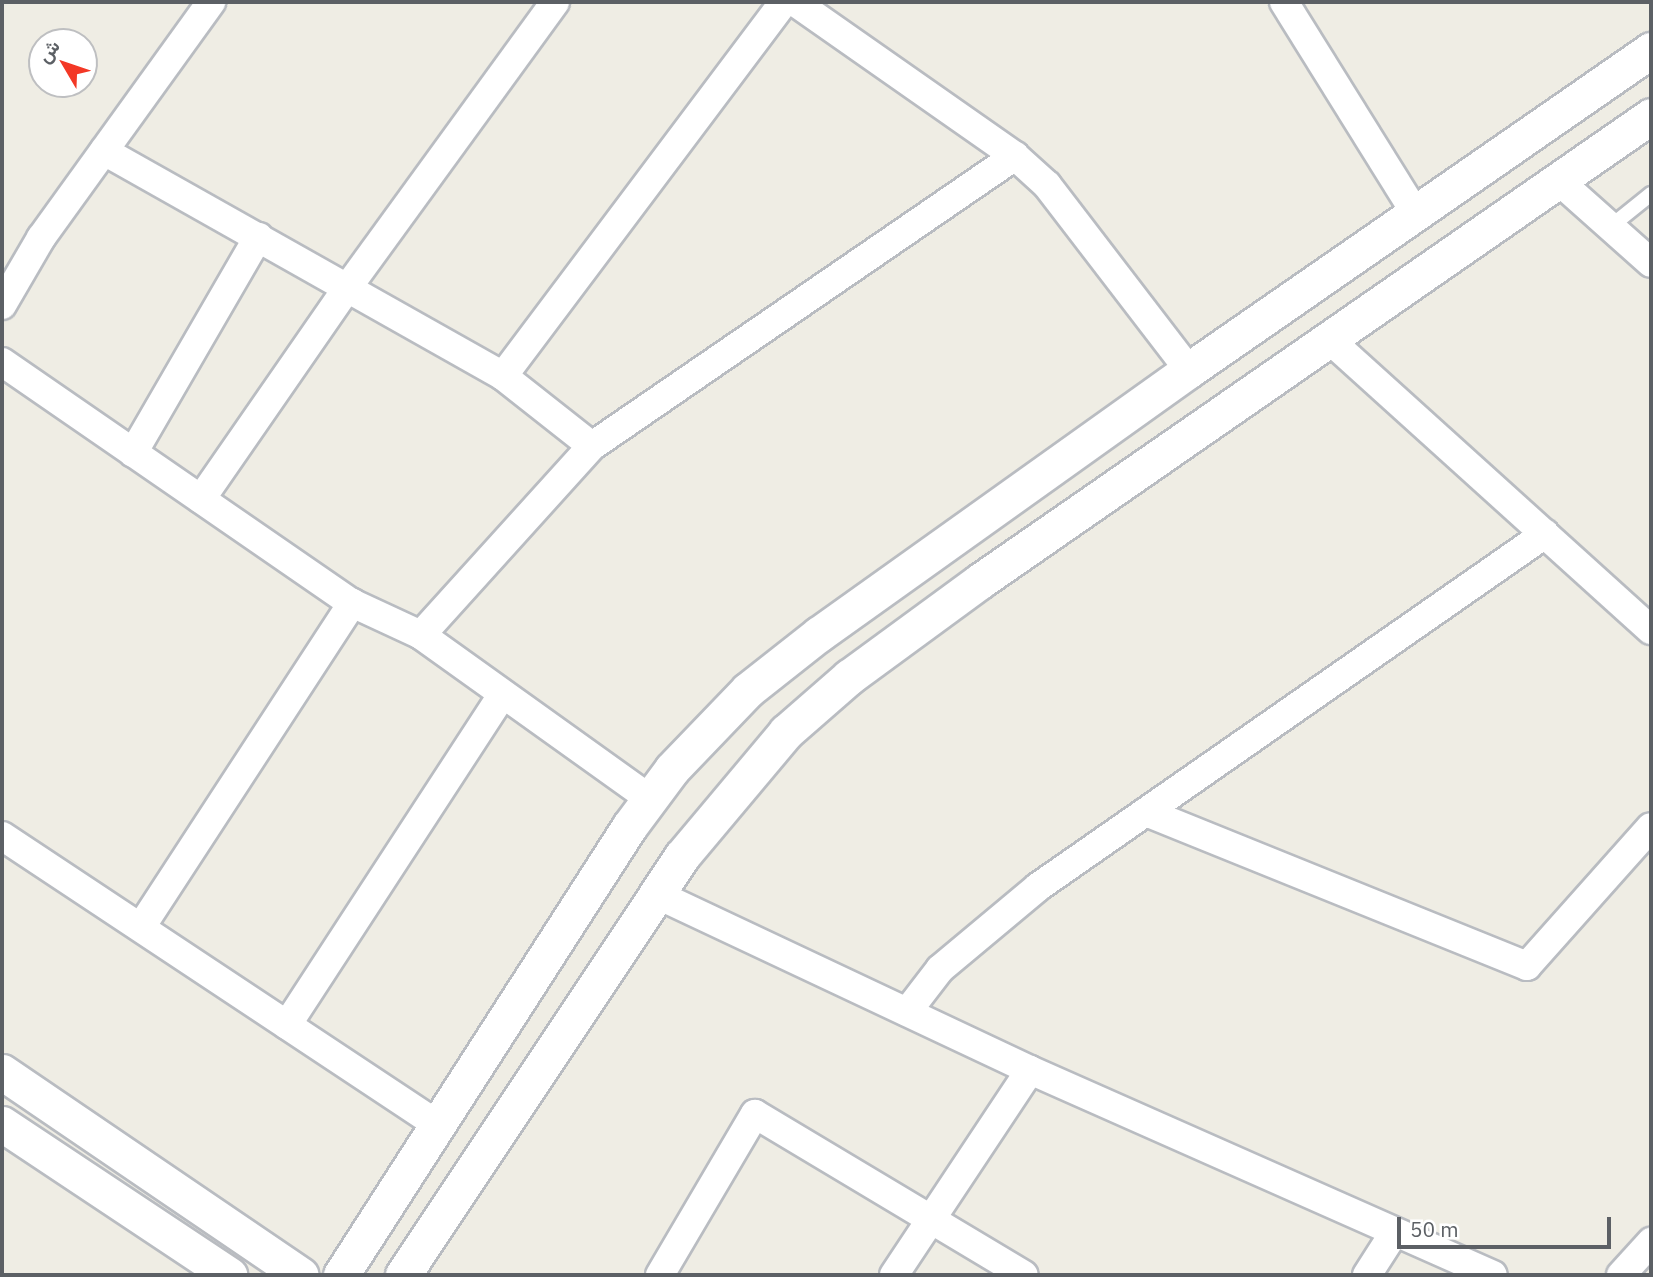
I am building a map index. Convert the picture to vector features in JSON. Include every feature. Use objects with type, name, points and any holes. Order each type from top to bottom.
[{"type":"street","points":[[2,305],[41,238],[211,2]]},
{"type":"street","points":[[201,499],[348,287],[555,2]]},
{"type":"street","points":[[503,376],[784,2]]},
{"type":"street","points":[[795,2],[1015,156],[1072,213],[1189,370]]},
{"type":"street","points":[[1284,2],[1416,214]]},
{"type":"street","points":[[341,1275],[650,799],[672,769],[748,690],[818,634],[1189,370],[1651,50]]},
{"type":"street","points":[[403,1275],[656,894],[724,800],[786,732],[849,677],[980,581],[1331,341],[1651,116]]},
{"type":"street","points":[[104,151],[503,376],[592,446]]},
{"type":"street","points":[[421,635],[592,446],[1015,156]]},
{"type":"street","points":[[1559,181],[1651,264]]},
{"type":"street","points":[[133,453],[258,237]]},
{"type":"street","points":[[1331,341],[1651,630]]},
{"type":"street","points":[[2,362],[352,603],[421,635],[650,799]]},
{"type":"street","points":[[906,1012],[940,969],[1038,887],[1545,534]]},
{"type":"street","points":[[141,927],[352,603]]},
{"type":"street","points":[[287,1025],[502,695]]},
{"type":"street","points":[[1146,812],[1527,966],[1651,827]]},
{"type":"street","points":[[2,836],[438,1125]]},
{"type":"street","points":[[656,894],[1030,1070],[1493,1275]]},
{"type":"street","points":[[894,1275],[928,1218],[1030,1070]]},
{"type":"street","points":[[2,1072],[301,1275]]},
{"type":"street","points":[[660,1275],[755,1114],[1024,1275]]},
{"type":"street","points":[[2,1124],[229,1275]]},
{"type":"street","points":[[1367,1275],[1394,1233]]},
{"type":"street","points":[[1621,1275],[1651,1241]]},
{"type":"lane","points":[[1610,227],[1651,194]]}]
